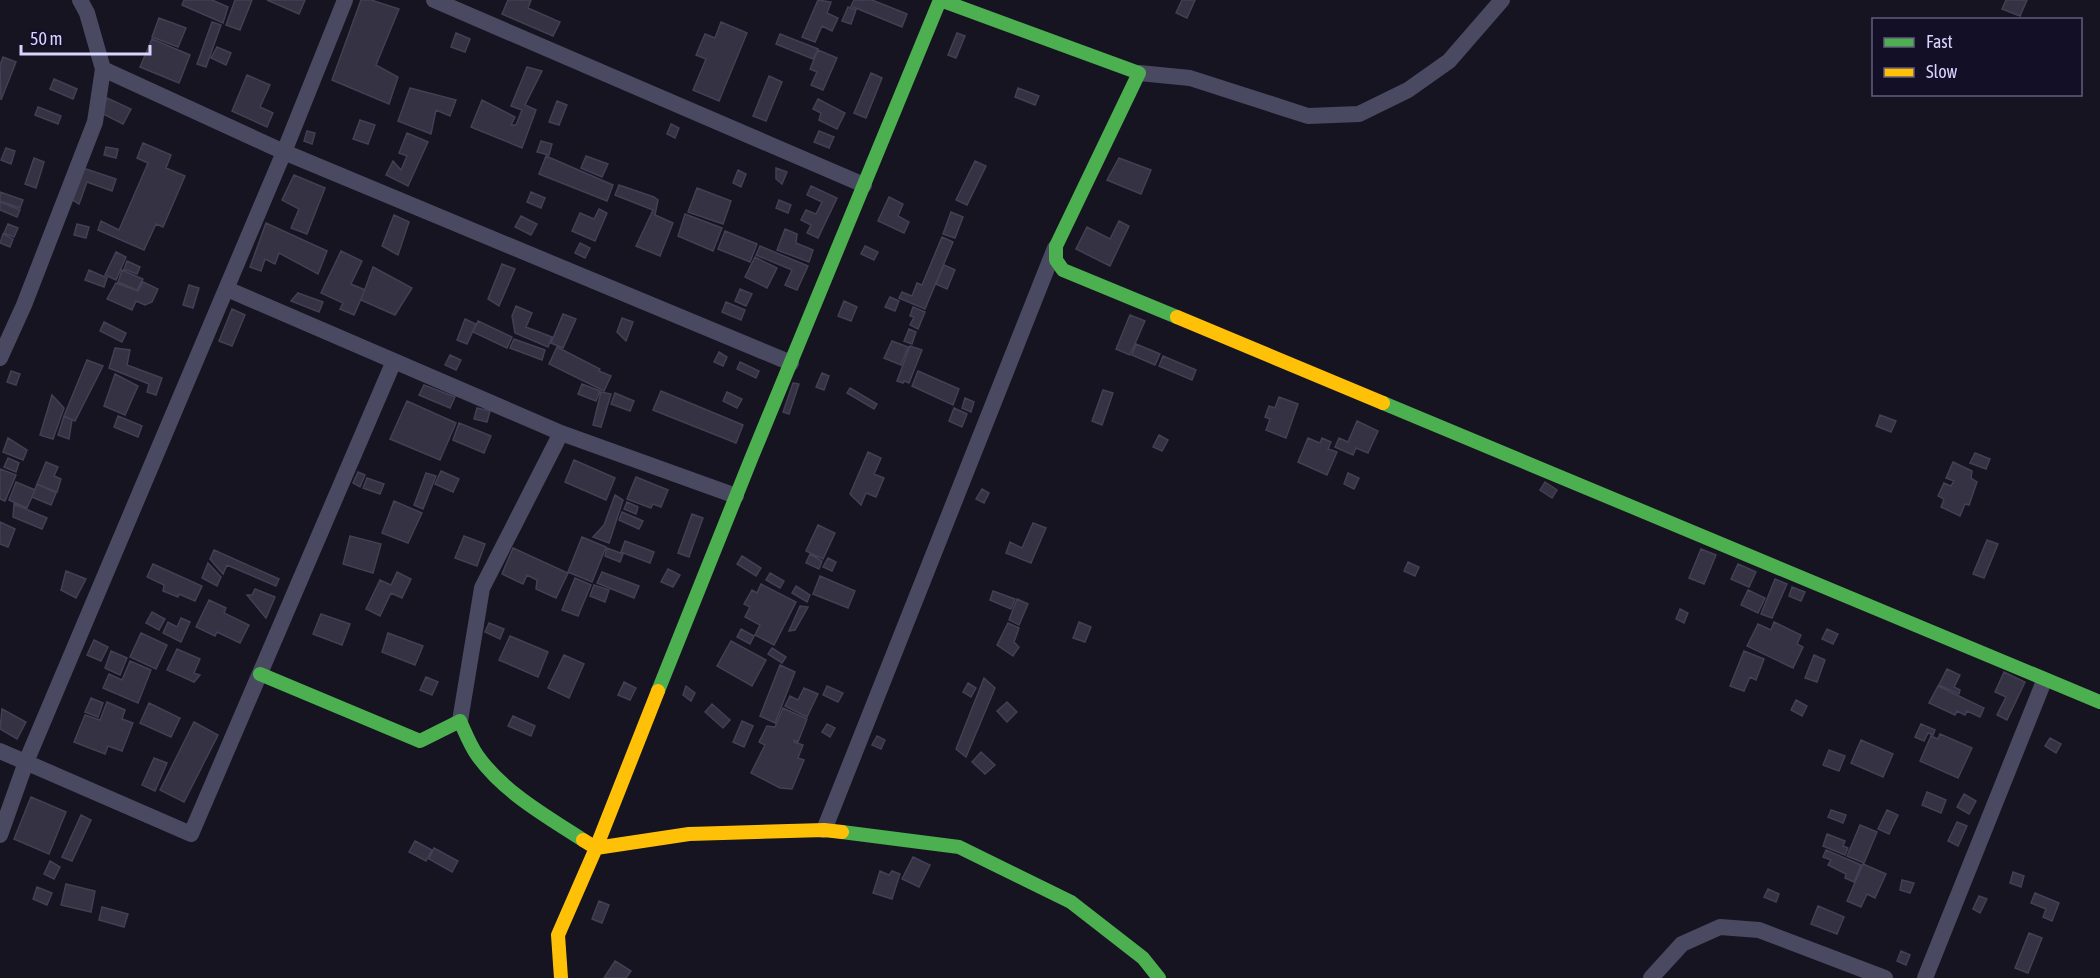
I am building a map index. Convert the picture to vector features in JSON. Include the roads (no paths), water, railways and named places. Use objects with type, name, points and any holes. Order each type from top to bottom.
[{"type":"street","points":[[0,358],[24,305],[95,122],[103,69],[87,13],[80,0]]},
{"type":"street","points":[[0,835],[26,762],[227,289],[345,0]]},
{"type":"street","points":[[434,0],[864,185]]},
{"type":"street","points":[[561,978],[558,935],[596,848],[736,496],[940,0],[1139,73],[1190,78],[1308,116],[1359,114],[1408,90],[1449,60],[1502,0]]},
{"type":"street","points":[[103,69],[284,152],[791,363]]},
{"type":"street","points":[[824,830],[1056,246],[1139,73]]},
{"type":"street","points":[[1056,246],[1056,260],[1063,270],[2044,681],[2100,702]]},
{"type":"street","points":[[227,289],[561,433],[736,496]]},
{"type":"street","points":[[0,751],[191,834],[394,361]]},
{"type":"street","points":[[561,433],[482,588],[460,721],[476,753],[497,777],[528,803],[596,848],[688,834],[824,830],[959,847],[1071,902],[1143,958],[1159,978]]},
{"type":"street","points":[[260,674],[420,741],[460,721]]},
{"type":"street","points":[[1925,978],[2044,681]]},
{"type":"street","points":[[1651,978],[1682,944],[1720,927],[1759,930],[1885,978]]}]
